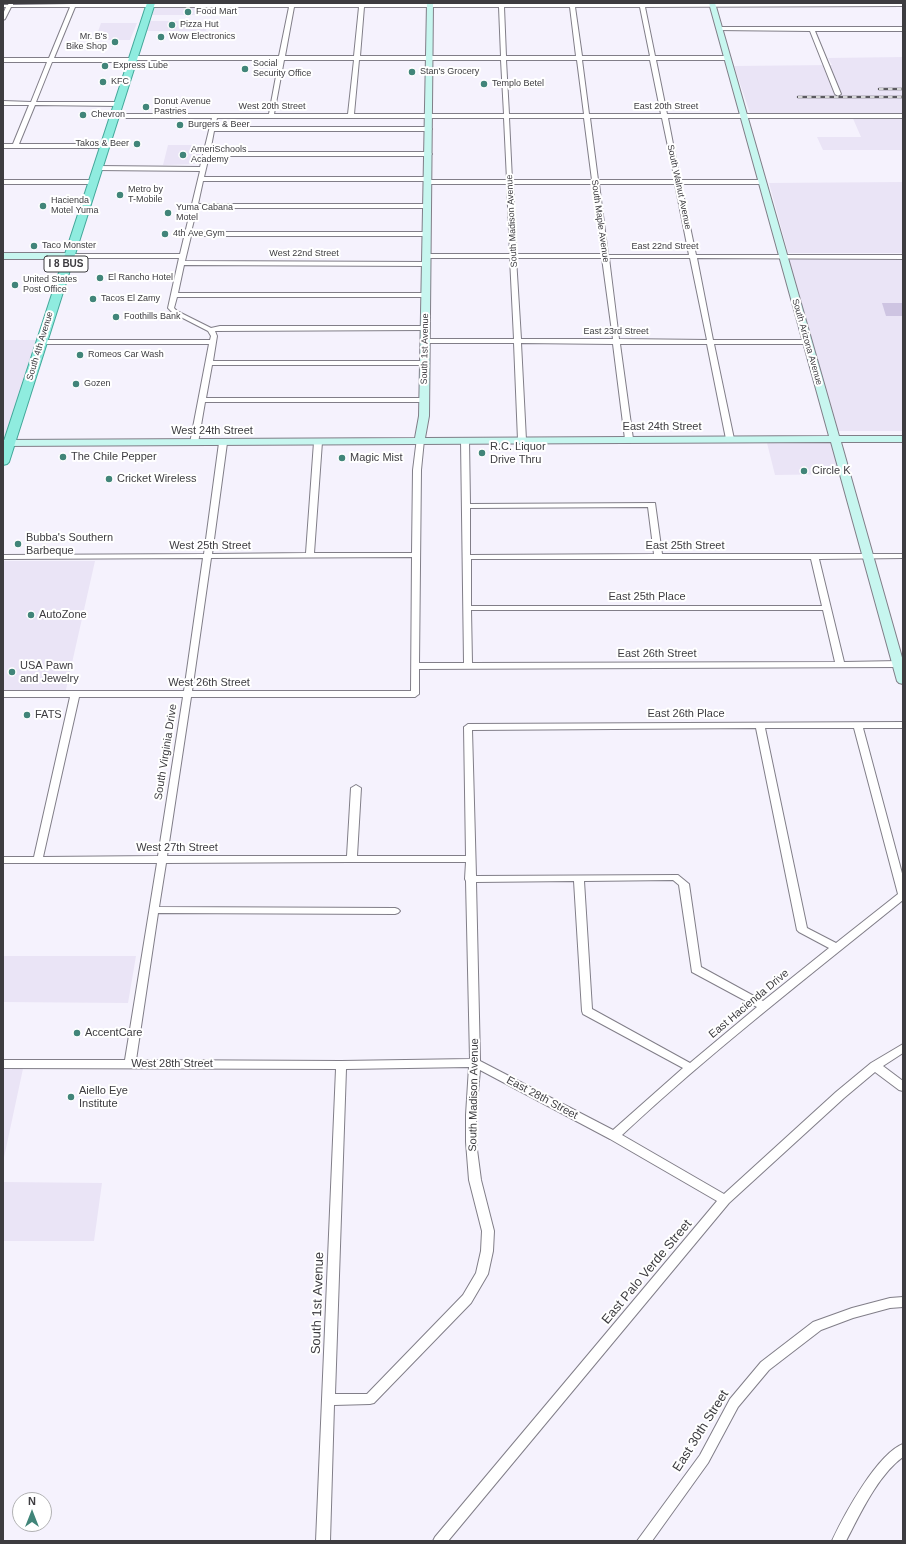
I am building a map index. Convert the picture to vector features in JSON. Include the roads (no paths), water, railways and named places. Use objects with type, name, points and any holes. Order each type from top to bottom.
[{"type":"main road","name":"South 4th Avenue","points":[[3,462],[6,443],[42,342],[150,4]]},
{"type":"street","points":[[3,6],[10,4],[292,4],[362,6],[388,4],[903,5]]},
{"type":"street","points":[[3,19],[10,4]]},
{"type":"street","points":[[15,146],[73,4]]},
{"type":"street","points":[[272,116],[292,4]]},
{"type":"street","name":"South 1st Avenue","points":[[414,694],[416,666],[417,470],[420,440],[424,424],[430,4]]},
{"type":"street","name":"South Madison Avenue","points":[[501,4],[522,440]]},
{"type":"street","name":"South Maple Avenue","points":[[572,4],[629,439]]},
{"type":"street","name":"South Arizona Avenue","points":[[712,4],[726,58],[745,116],[806,342],[903,681]]},
{"type":"street","name":"South Walnut Avenue","points":[[642,5],[730,439]]},
{"type":"street","points":[[351,116],[362,6]]},
{"type":"street","points":[[719,29],[903,29]]},
{"type":"street","points":[[812,29],[838,94]]},
{"type":"street","points":[[3,60],[504,57],[726,58]]},
{"type":"street","points":[[3,103],[118,104]]},
{"type":"street","name":"West 20th Street","points":[[114,116],[429,116]]},
{"type":"street","points":[[194,443],[214,333],[171,309],[215,116]]},
{"type":"street","name":"East 20th Street","points":[[429,116],[903,116]]},
{"type":"street","points":[[212,129],[429,129]]},
{"type":"street","points":[[3,146],[104,146]]},
{"type":"street","points":[[206,154],[428,154]]},
{"type":"street","points":[[97,168],[203,169]]},
{"type":"street","points":[[200,179],[762,182]]},
{"type":"street","points":[[3,182],[92,182]]},
{"type":"street","points":[[194,206],[427,206]]},
{"type":"street","points":[[188,234],[427,234]]},
{"type":"street","points":[[3,256],[183,256]]},
{"type":"street","name":"East 22nd Street","points":[[426,260],[513,256],[903,257]]},
{"type":"street","name":"West 22nd Street","points":[[181,264],[426,260]]},
{"type":"street","points":[[173,295],[426,295]]},
{"type":"street","points":[[210,330],[220,328],[425,328]]},
{"type":"street","name":"East 23rd Street","points":[[425,341],[806,342]]},
{"type":"street","points":[[42,342],[213,342]]},
{"type":"street","points":[[209,363],[424,363]]},
{"type":"street","points":[[202,400],[424,400]]},
{"type":"street","name":"East 24th Street","points":[[420,440],[903,439]]},
{"type":"street","name":"West 24th Street","points":[[6,443],[223,443],[420,440]]},
{"type":"street","points":[[465,440],[468,666]]},
{"type":"street","points":[[310,556],[318,442]]},
{"type":"street","name":"South Virginia Drive","points":[[130,1064],[208,557],[223,443]]},
{"type":"street","points":[[467,506],[652,505],[658,557]]},
{"type":"street","name":"West 25th Street","points":[[3,558],[417,555]]},
{"type":"street","points":[[814,556],[840,664]]},
{"type":"street","name":"East 25th Street","points":[[467,557],[903,556]]},
{"type":"street","name":"East 25th Place","points":[[467,608],[827,608]]},
{"type":"street","name":"East 26th Street","points":[[416,666],[899,664]]},
{"type":"street","name":"West 26th Street","points":[[3,694],[414,694]]},
{"type":"street","points":[[38,860],[75,694]]},
{"type":"street","name":"East 26th Place","points":[[468,727],[903,725]]},
{"type":"street","points":[[760,726],[802,930],[837,948]]},
{"type":"street","points":[[858,726],[903,895]]},
{"type":"street","name":"South Madison Avenue","points":[[329,1400],[370,1399],[468,1299],[482,1274],[487,1251],[488,1232],[475,1180],[471,1142],[471,1115],[475,1063],[468,727]]},
{"type":"street","points":[[352,860],[356,788]]},
{"type":"street","name":"West 27th Street","points":[[3,860],[470,859]]},
{"type":"street","points":[[470,879],[675,877],[684,884],[696,969],[764,1006]]},
{"type":"street","points":[[579,879],[587,1011],[691,1068]]},
{"type":"street","name":"East Hacienda Drive","points":[[614,1136],[764,1006],[903,895]]},
{"type":"street","points":[[154,910],[395,911]]},
{"type":"street","name":"East Palo Verde Street","points":[[440,1541],[725,1200],[840,1095],[875,1066],[903,1048]]},
{"type":"street","name":"East 28th Street","points":[[341,1065],[475,1063],[614,1136],[725,1200]]},
{"type":"street","name":"West 28th Street","points":[[3,1064],[341,1065]]},
{"type":"street","name":"South 1st Avenue","points":[[323,1541],[341,1065]]},
{"type":"street","points":[[875,1066],[903,1087]]},
{"type":"street","name":"East 30th Street","points":[[644,1541],[704,1459],[734,1403],[765,1366],[817,1326],[852,1313],[890,1303],[903,1302]]},
{"type":"street","points":[[839,1541],[862,1499],[895,1454],[903,1450]]},
{"type":"railway","points":[[879,89],[903,89]]},
{"type":"railway","points":[[798,97],[903,97]]},
{"type":"place","name":"Food Mart","points":[[188,12]]},
{"type":"place","name":"Pizza Hut","points":[[172,25]]},
{"type":"place","name":"Wow Electronics","points":[[161,37]]},
{"type":"place","name":"Mr. B's Bike Shop","points":[[115,42]]},
{"type":"place","name":"Express Lube","points":[[105,66]]},
{"type":"place","name":"Social Security Office","points":[[245,69]]},
{"type":"place","name":"Stan's Grocery","points":[[412,72]]},
{"type":"place","name":"KFC","points":[[103,82]]},
{"type":"place","name":"Templo Betel","points":[[484,84]]},
{"type":"place","name":"Donut Avenue Pastries","points":[[146,107]]},
{"type":"place","name":"Chevron","points":[[83,115]]},
{"type":"place","name":"Burgers & Beer","points":[[180,125]]},
{"type":"place","name":"Takos & Beer","points":[[137,144]]},
{"type":"place","name":"AmeriSchools Academy","points":[[183,155]]},
{"type":"place","name":"Metro by T-Mobile","points":[[120,195]]},
{"type":"place","name":"Hacienda Motel Yuma","points":[[43,206]]},
{"type":"place","name":"Yuma Cabana Motel","points":[[168,213]]},
{"type":"place","name":"4th Ave Gym","points":[[165,234]]},
{"type":"place","name":"Taco Monster","points":[[34,246]]},
{"type":"place","name":"El Rancho Hotel","points":[[100,278]]},
{"type":"place","name":"United States Post Office","points":[[15,285]]},
{"type":"place","name":"Tacos El Zamy","points":[[93,299]]},
{"type":"place","name":"Foothills Bank","points":[[116,317]]},
{"type":"place","name":"Romeos Car Wash","points":[[80,355]]},
{"type":"place","name":"Gozen","points":[[76,384]]},
{"type":"place","name":"R.C. Liquor Drive Thru","points":[[482,453]]},
{"type":"place","name":"The Chile Pepper","points":[[63,457]]},
{"type":"place","name":"Magic Mist","points":[[342,458]]},
{"type":"place","name":"Circle K","points":[[804,471]]},
{"type":"place","name":"Cricket Wireless","points":[[109,479]]},
{"type":"place","name":"Bubba's Southern Barbeque","points":[[18,544]]},
{"type":"place","name":"AutoZone","points":[[31,615]]},
{"type":"place","name":"USA Pawn and Jewelry","points":[[12,672]]},
{"type":"place","name":"FATS","points":[[27,715]]},
{"type":"place","name":"AccentCare","points":[[77,1033]]},
{"type":"place","name":"Aiello Eye Institute","points":[[71,1097]]}]
